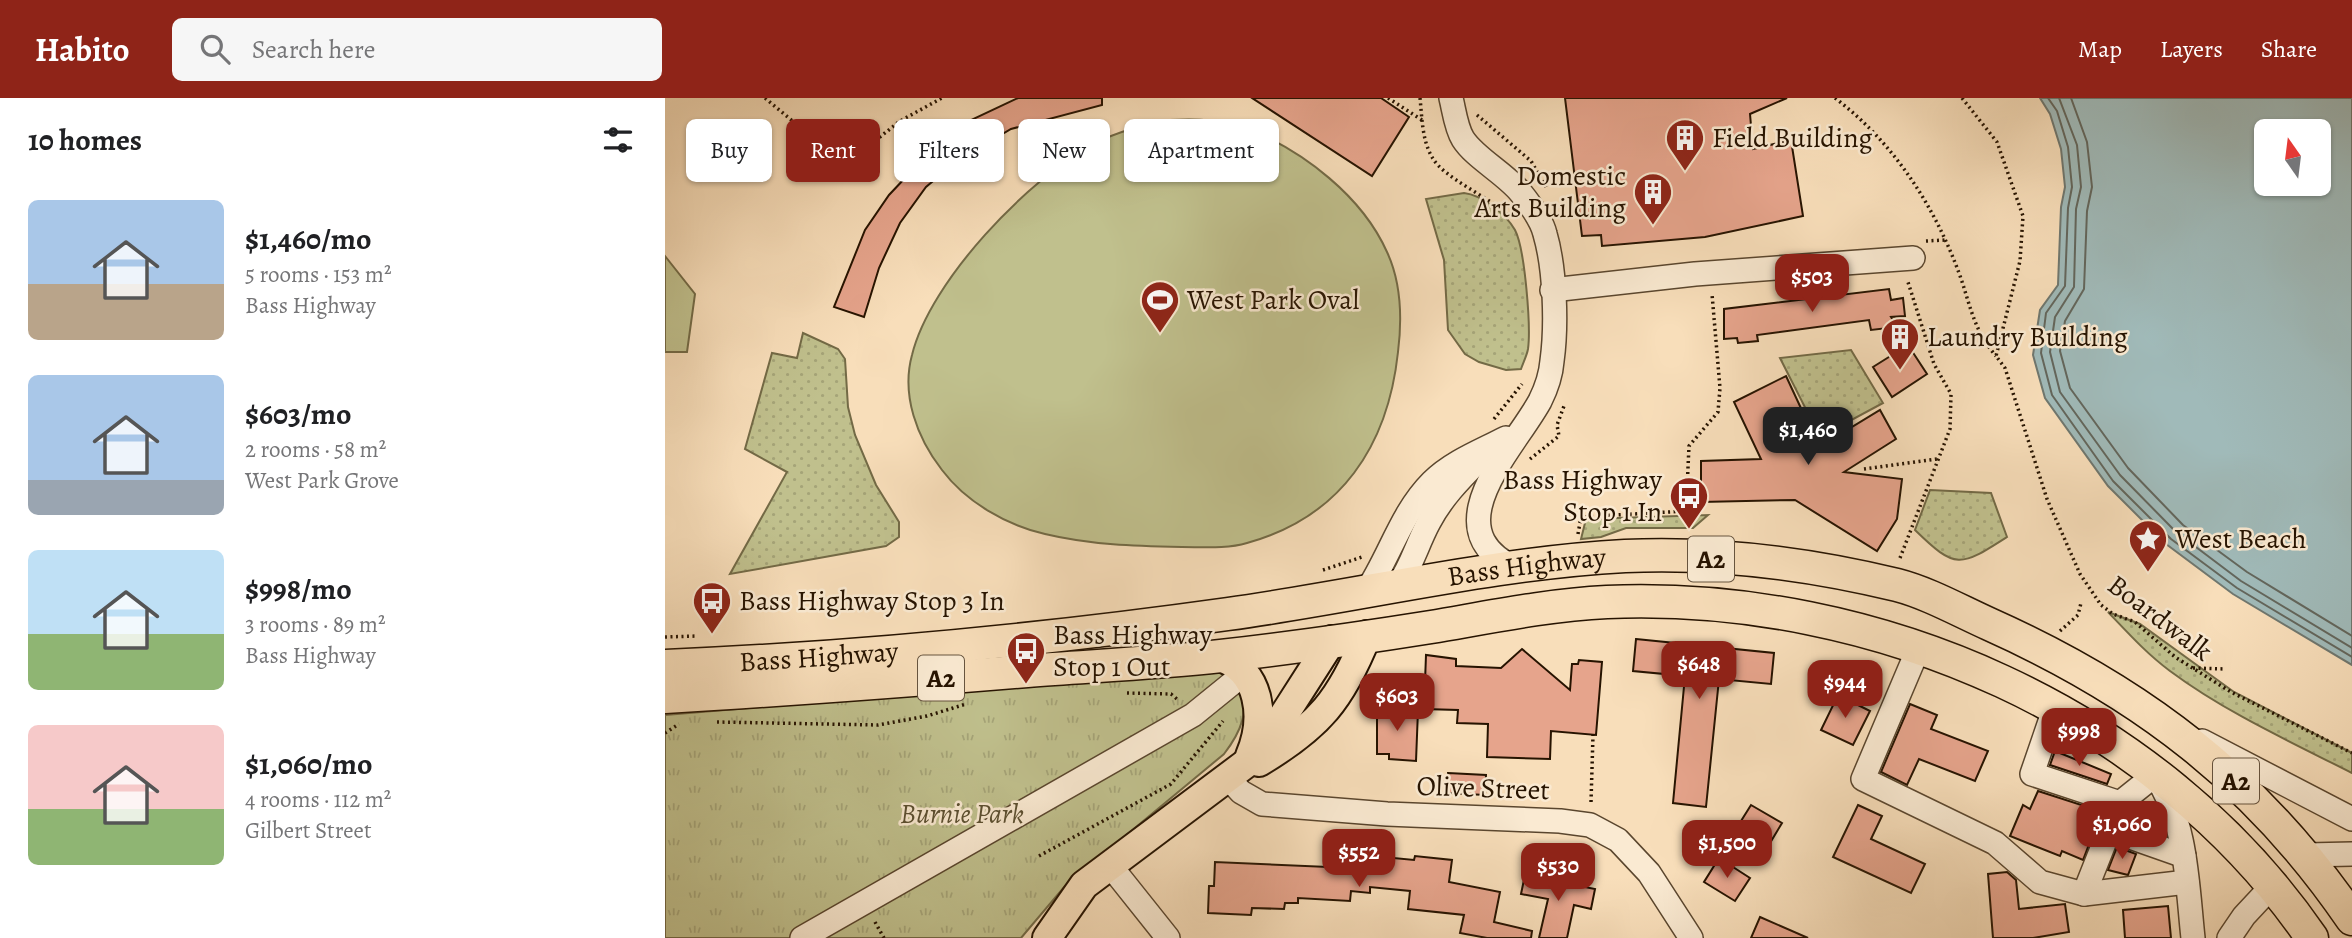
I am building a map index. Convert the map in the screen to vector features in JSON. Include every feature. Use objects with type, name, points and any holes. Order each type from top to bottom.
[{"type":"highway","name":"Bass Highway","points":[[665,666],[776,662],[1031,638],[1310,601],[1578,560],[1671,556],[1808,569],[1901,586],[2043,648],[2156,717],[2235,780],[2307,855],[2352,919]]},
{"type":"highway","points":[[1367,635],[1397,587]]},
{"type":"highway","points":[[1332,640],[1367,592]]},
{"type":"highway","name":"Bass Highway","points":[[674,709],[1217,656],[1532,608],[1609,602],[1689,604],[1828,622],[1919,647],[1994,677],[2055,707],[2155,775],[2219,830],[2272,886],[2312,938]]},
{"type":"highway","points":[[2272,886],[2307,855]]},
{"type":"main road","points":[[1047,938],[1084,885],[1109,864],[1238,770],[1295,739],[1330,707],[1348,680],[1367,635]]},
{"type":"main road","points":[[1238,770],[1282,720],[1332,640]]},
{"type":"main road","points":[[1217,656],[1233,662],[1251,682],[1257,726],[1238,770]]},
{"type":"street","points":[[1367,592],[1408,512],[1433,481],[1506,429],[1539,401],[1549,376],[1553,345],[1552,290],[1545,232],[1521,193],[1462,139],[1451,98]]},
{"type":"street","points":[[1552,290],[1681,275],[1912,257]]},
{"type":"street","points":[[1506,429],[1479,511],[1486,544],[1497,559],[1517,569]]},
{"type":"street","points":[[1397,587],[1409,571],[1430,520],[1445,498],[1506,429]]},
{"type":"street","points":[[1919,647],[1863,779],[1995,843],[2040,882],[2084,894],[2187,882]]},
{"type":"street","points":[[802,938],[1251,682]]},
{"type":"street","points":[[2055,707],[2032,774],[2120,803]]},
{"type":"street","points":[[2156,717],[2352,819]]},
{"type":"street","name":"Olive Street","points":[[1238,770],[1241,792],[1262,804],[1590,825],[1618,840],[1649,873],[1691,938]]},
{"type":"street","points":[[2084,894],[2120,803],[2155,775],[2173,808],[2184,856],[2193,938]]},
{"type":"street","points":[[2109,830],[2184,856]]},
{"type":"street","points":[[2307,855],[2352,854]]},
{"type":"street","points":[[1109,864],[1168,938]]},
{"type":"street","points":[[2229,938],[2244,916],[2272,886]]},
{"type":"path","points":[[765,98],[845,165],[900,121],[942,98]]},
{"type":"path","points":[[1388,98],[1422,120]]},
{"type":"path","points":[[1420,98],[1422,120],[1432,158],[1445,173],[1483,194],[1513,220]]},
{"type":"path","points":[[1835,98],[1895,155],[1930,209],[1959,271],[1977,333],[1996,356]]},
{"type":"path","points":[[1962,98],[1997,142],[2023,216],[2020,261],[1996,356]]},
{"type":"path","points":[[1474,112],[1531,161],[1542,175],[1549,194]]},
{"type":"path","points":[[1898,565],[1949,429],[1951,394],[1934,364],[1912,257],[1945,240]]},
{"type":"path","points":[[1576,539],[1581,517],[1686,512],[1689,446],[1718,412],[1720,388],[1712,292],[1705,293]]},
{"type":"path","name":"Boardwalk","points":[[1996,356],[2005,368],[2047,499],[2086,585],[2101,605],[2135,622],[2191,668],[2231,692],[2352,753]]},
{"type":"path","points":[[1506,429],[1526,377]]},
{"type":"path","points":[[1521,461],[1531,459],[1559,436],[1557,425],[1565,404]]},
{"type":"path","points":[[1864,469],[1937,459]]},
{"type":"path","points":[[1310,601],[1319,572],[1367,553]]},
{"type":"path","points":[[2043,648],[2078,615],[2081,603]]},
{"type":"path","points":[[2191,668],[2225,669]]},
{"type":"path","points":[[1039,856],[1171,784],[1251,682]]},
{"type":"path","points":[[1121,692],[1171,694],[1193,715]]},
{"type":"path","points":[[709,722],[878,724],[927,716],[973,702]]},
{"type":"path","points":[[665,733],[674,709]]},
{"type":"path","points":[[1590,825],[1593,734]]},
{"type":"path","points":[[879,930],[884,938]]},
{"type":"green space","name":"West Park Oval","points":[[1124,131],[1124,182],[1279,182],[1279,144],[1310,163],[1347,195],[1363,212],[1387,252],[1395,276],[1400,327],[1392,386],[1383,418],[1371,447],[1354,473],[1333,496],[1309,515],[1280,531],[1247,543],[1215,547],[1096,543],[1030,530],[988,511],[952,482],[933,458],[913,416],[909,385],[912,355],[922,326],[960,265],[985,235],[1039,182],[1110,182],[1112,135]]},
{"type":"green space","points":[[1464,193],[1486,201],[1500,212],[1511,224],[1519,240],[1529,324],[1528,349],[1521,369],[1506,370],[1479,362],[1465,354],[1448,330],[1444,260],[1426,199]]},
{"type":"green space","points":[[665,256],[695,294],[687,352],[665,352]]},
{"type":"green space","points":[[803,333],[838,349],[845,359],[848,407],[855,435],[876,485],[899,522],[899,537],[886,546],[730,574],[787,472],[745,449],[772,353],[797,358]]},
{"type":"green space","points":[[1851,350],[1883,403],[1820,437],[1780,358]]},
{"type":"green space","points":[[1930,490],[1991,493],[2007,537],[1968,559],[1950,558],[1940,552],[1915,530]]},
{"type":"green space","points":[[1708,515],[1693,528],[1626,528],[1601,537],[1581,539],[1586,519]]},
{"type":"green space","points":[[2108,612],[2140,624],[2234,692],[2352,753],[2352,773],[2259,726],[2191,686],[2153,658]]},
{"type":"green space","name":"Burnie Park","points":[[1224,668],[1246,684],[1242,721],[1224,754],[1065,886],[1021,938],[665,938],[665,715]]},
{"type":"water","points":[[2040,98],[2352,98],[2352,665],[2233,594],[2166,544],[2108,486],[2045,398],[2033,355],[2040,310],[2058,285],[2061,207],[2065,187],[2061,149],[2050,114]]},
{"type":"building","points":[[1018,98],[1102,98],[1102,105],[1049,119],[1018,119],[1018,127],[1004,133],[1004,119],[973,119]]},
{"type":"building","points":[[1252,98],[1381,98],[1409,117],[1372,176]]},
{"type":"building","name":"Field Building","points":[[1565,98],[1787,98],[1750,114],[1753,149],[1791,140],[1803,216],[1705,237],[1602,246],[1601,235],[1582,236]]},
{"type":"building","points":[[901,182],[932,182],[900,223],[879,268],[864,317],[834,307],[865,230]]},
{"type":"building","points":[[1889,289],[1891,300],[1903,298],[1905,316],[1891,317],[1897,327],[1871,330],[1869,320],[1757,335],[1758,341],[1738,343],[1737,338],[1724,339],[1724,309]]},
{"type":"building","name":"Laundry Building","points":[[1908,345],[1927,374],[1892,397],[1873,367]]},
{"type":"building","points":[[1786,376],[1819,447],[1880,410],[1896,439],[1844,472],[1902,479],[1897,519],[1877,551],[1795,500],[1701,502],[1701,461],[1761,459],[1734,402]]},
{"type":"building","points":[[1636,639],[1774,653],[1771,684],[1719,679],[1706,807],[1673,803],[1685,676],[1633,671]]},
{"type":"building","points":[[1522,649],[1570,690],[1572,664],[1578,664],[1579,660],[1602,662],[1596,735],[1551,731],[1550,759],[1487,757],[1488,724],[1457,723],[1458,710],[1424,709],[1426,655],[1456,659],[1456,666],[1501,668]]},
{"type":"building","points":[[1838,695],[1870,711],[1853,745],[1821,730]]},
{"type":"building","points":[[1910,704],[1937,715],[1931,729],[1988,751],[1975,781],[1919,759],[1907,785],[1881,772]]},
{"type":"building","points":[[1377,708],[1418,710],[1416,761],[1389,759],[1389,754],[1377,754]]},
{"type":"building","points":[[2055,751],[2111,774],[2107,784],[2050,765]]},
{"type":"building","points":[[1448,773],[1486,775],[1485,795],[1447,793]]},
{"type":"building","points":[[2038,791],[2097,810],[2088,832],[2093,834],[2083,860],[2062,851],[2060,856],[2010,836],[2023,805],[2030,809]]},
{"type":"building","points":[[1751,805],[1782,823],[1767,848],[1736,829]]},
{"type":"building","points":[[1858,805],[1882,816],[1871,839],[1925,864],[1911,893],[1833,857]]},
{"type":"building","points":[[2117,847],[2136,854],[2128,875],[2108,870]]},
{"type":"building","points":[[1328,855],[1414,860],[1415,856],[1452,860],[1449,882],[1500,892],[1494,922],[1532,931],[1531,938],[1487,938],[1460,933],[1464,915],[1408,909],[1410,891],[1370,887],[1370,893],[1351,891],[1350,901],[1298,898],[1298,903],[1285,903],[1284,909],[1252,908],[1251,915],[1208,913],[1209,886],[1214,886],[1215,862],[1328,867]]},
{"type":"building","points":[[1719,858],[1750,878],[1735,901],[1704,882]]},
{"type":"building","points":[[2007,872],[2016,880],[2019,909],[2065,904],[2069,932],[2033,938],[1993,938],[1988,874]]},
{"type":"building","points":[[1525,875],[1595,889],[1591,909],[1574,905],[1567,938],[1539,938],[1548,899],[1521,894]]},
{"type":"building","points":[[2168,906],[2171,938],[2125,938],[2123,910]]},
{"type":"building","points":[[1760,917],[1808,938],[1751,938]]},
{"type":"place","name":"Field Building","points":[[1685,172]]},
{"type":"place","name":"Domestic Arts Building","points":[[1653,226]]},
{"type":"place","name":"West Park Oval","points":[[1160,334]]},
{"type":"place","name":"Laundry Building","points":[[1900,371]]},
{"type":"place","name":"Bass Highway Stop 1 In","points":[[1689,530]]},
{"type":"place","name":"West Beach","points":[[2148,573]]},
{"type":"place","name":"Bass Highway Stop 3 In","points":[[712,635]]},
{"type":"place","name":"Bass Highway Stop 1 Out","points":[[1026,685]]}]
